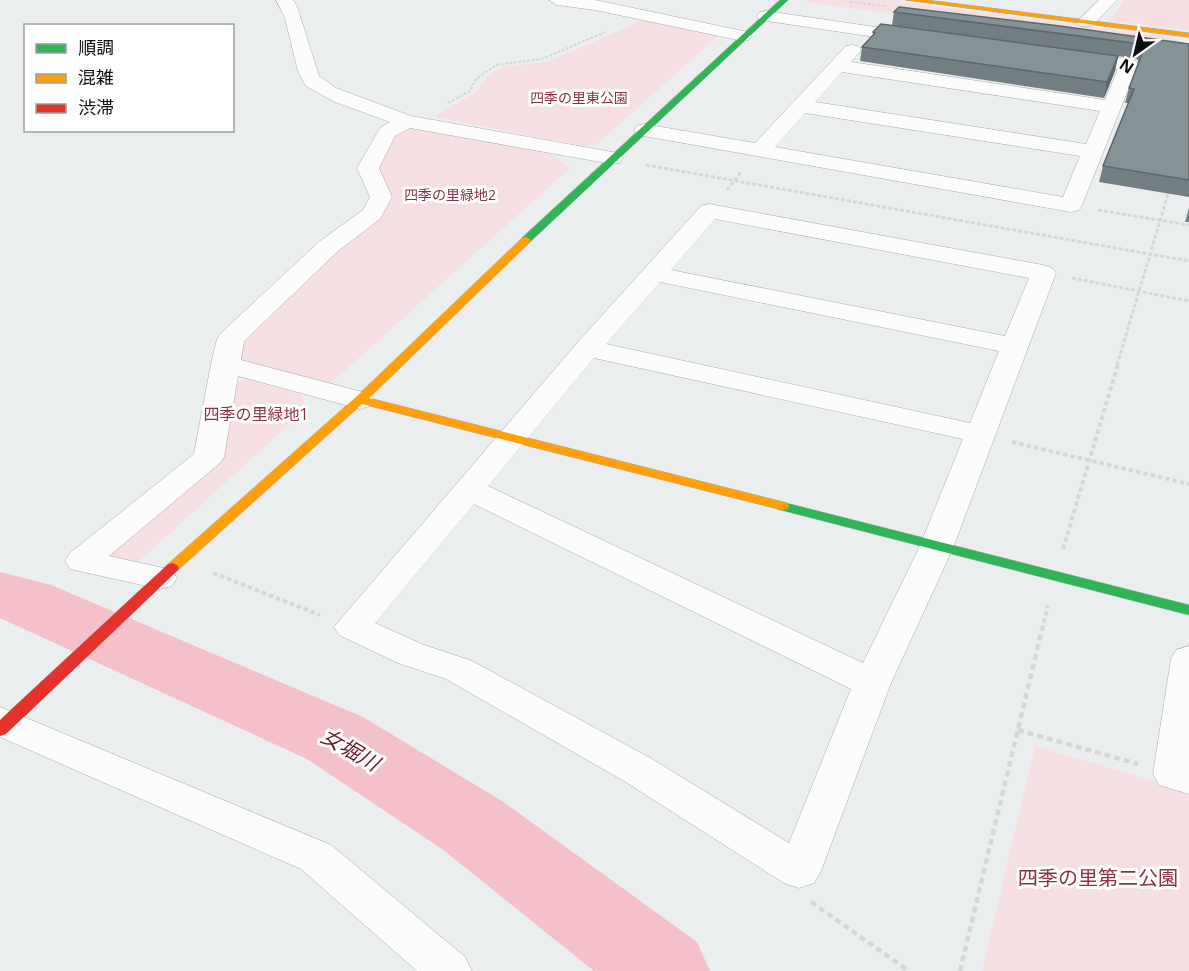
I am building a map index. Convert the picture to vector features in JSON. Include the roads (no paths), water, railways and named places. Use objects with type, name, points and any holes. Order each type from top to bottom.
[{"type":"street","points":[[284,0],[292,9],[301,49],[312,82],[328,93],[375,108],[407,122],[612,158]]},
{"type":"street","points":[[557,0],[743,36]]},
{"type":"street","points":[[449,971],[316,856],[2,725],[164,575],[360,400],[612,158],[784,0]]},
{"type":"street","points":[[910,0],[1189,35]]},
{"type":"street","points":[[1086,22],[1109,0]]},
{"type":"street","points":[[766,16],[940,41]]},
{"type":"street","points":[[759,151],[869,31]]},
{"type":"street","points":[[644,130],[1071,205],[1129,65],[1058,56]]},
{"type":"street","points":[[837,66],[1112,107]]},
{"type":"street","points":[[800,106],[1093,152]]},
{"type":"street","points":[[164,575],[82,561],[209,456],[231,339],[329,246],[372,214],[381,197],[368,168],[387,132],[407,122]]},
{"type":"street","points":[[709,212],[1043,273],[936,548],[872,682],[799,871],[638,770],[459,670],[411,654],[352,627],[588,348],[655,274],[709,212]]},
{"type":"street","points":[[655,274],[1015,346]]},
{"type":"street","points":[[588,348],[981,434]]},
{"type":"street","points":[[225,364],[936,548],[1189,610]]},
{"type":"street","points":[[469,489],[872,682]]},
{"type":"street","points":[[1181,776],[1189,659]]},
{"type":"waterway","name":"女堀川","points":[[0,595],[26,602],[335,738],[472,825],[663,971]]},
{"type":"park label","name":"四季の里東公園","points":[[579,98]]},
{"type":"park label","name":"四季の里緑地2","points":[[450,195]]},
{"type":"park label","name":"四季の里緑地1","points":[[256,414]]},
{"type":"park label","name":"四季の里第二公園","points":[[1098,878]]}]
